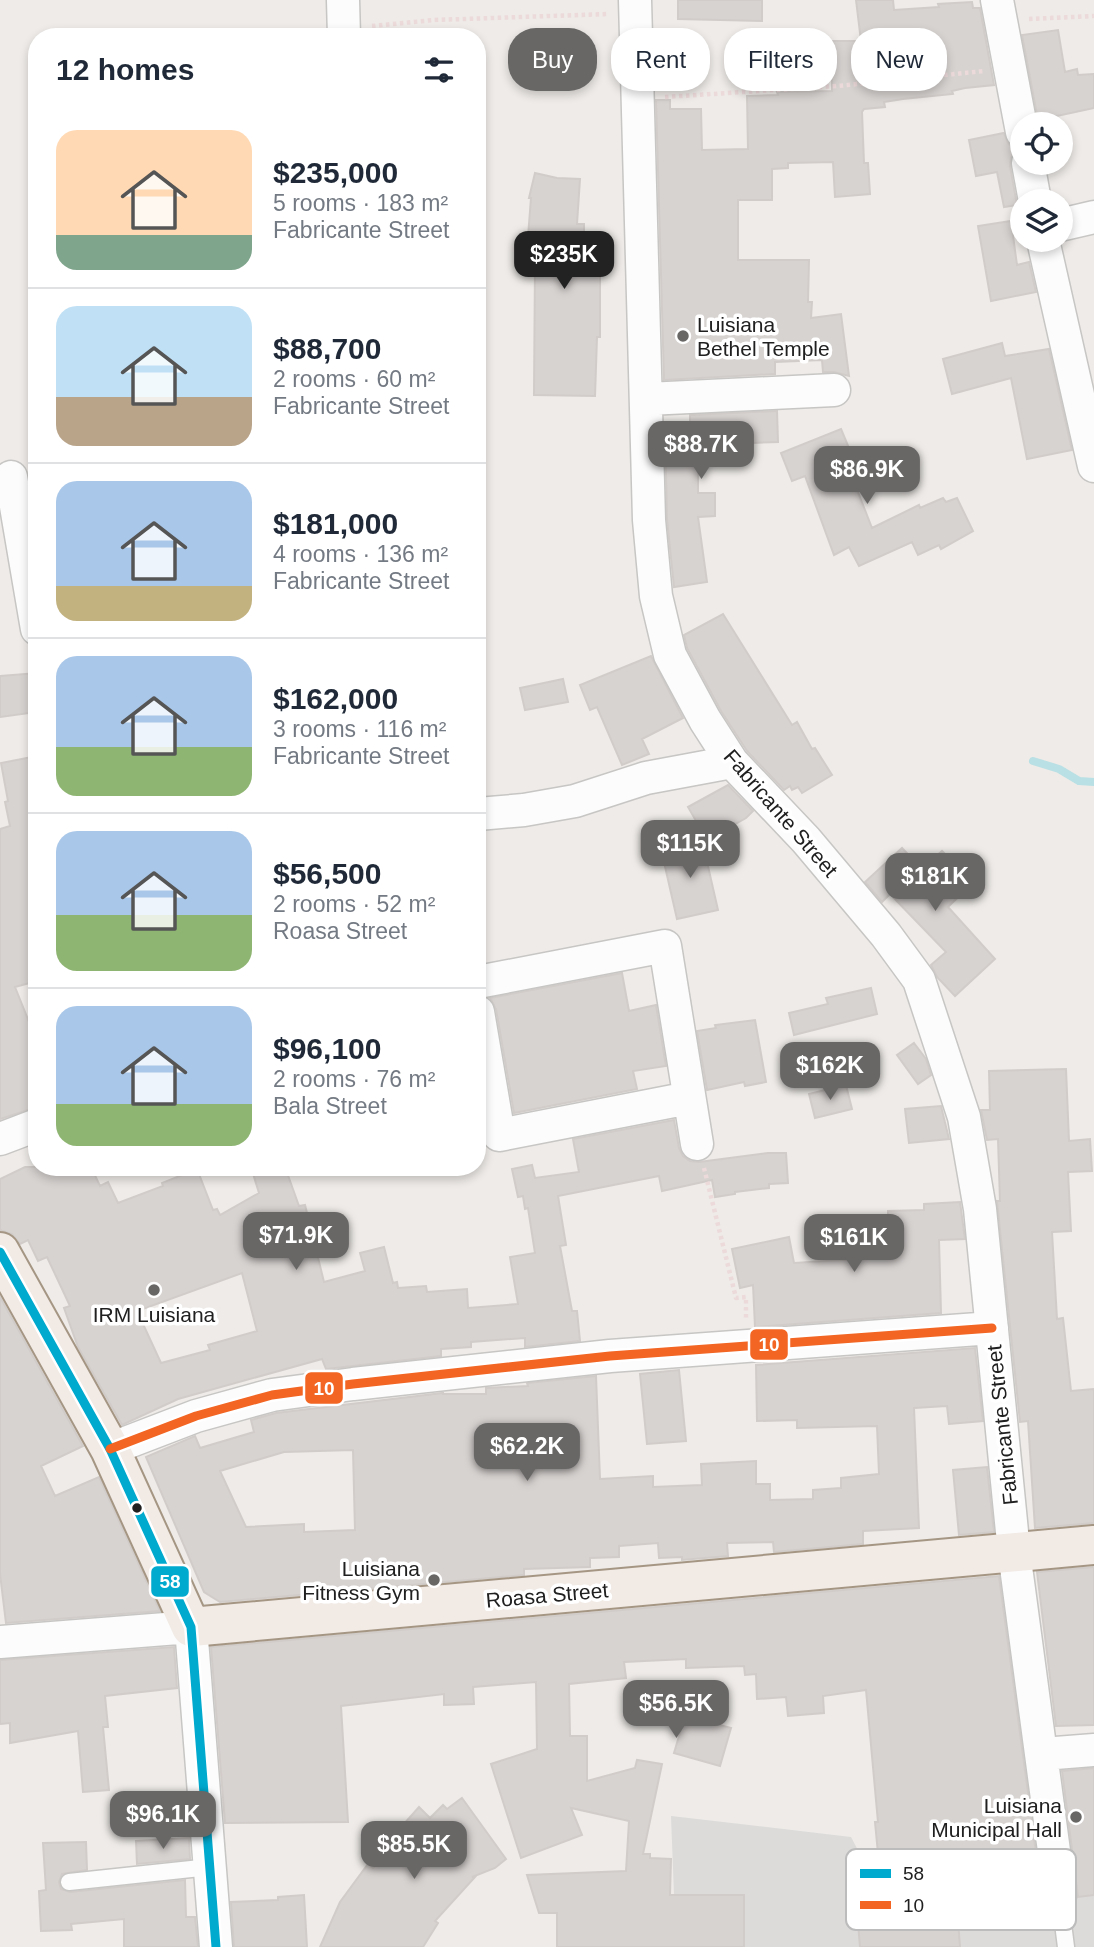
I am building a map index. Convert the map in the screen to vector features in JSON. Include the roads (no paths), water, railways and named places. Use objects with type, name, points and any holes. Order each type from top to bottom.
[{"type":"main road","points":[[0,1252],[110,1449],[191,1627]]},
{"type":"main road","name":"Roasa Street","points":[[191,1627],[1094,1545]]},
{"type":"street","name":"Fabricante Street","points":[[636,7],[649,520],[656,596],[670,655],[705,720],[732,762],[806,840],[886,935],[919,980],[964,1117],[980,1209],[1014,1552],[1054,1849]]},
{"type":"street","points":[[999,10],[1018,112]]},
{"type":"street","points":[[1073,222],[1094,217]]},
{"type":"street","points":[[1046,252],[1094,466]]},
{"type":"street","points":[[647,399],[834,390]]},
{"type":"street","points":[[11,477],[28,576]]},
{"type":"street","points":[[486,813],[575,801],[646,778],[732,762]]},
{"type":"street","points":[[486,980],[665,946],[697,1144]]},
{"type":"street","points":[[486,1059],[499,1135],[690,1098]]},
{"type":"street","points":[[0,1139],[28,1128]]},
{"type":"street","points":[[110,1449],[196,1416],[272,1395],[352,1384],[610,1356],[992,1328]]},
{"type":"street","points":[[191,1627],[216,1947]]},
{"type":"street","name":"Roasa Street","points":[[0,1642],[191,1627]]},
{"type":"street","points":[[1043,1754],[1094,1750]]},
{"type":"lane","points":[[69,1882],[210,1867]]},
{"type":"waterway","points":[[1033,761],[1059,769],[1079,781],[1094,782]]},
{"type":"place","name":"Luisiana Bethel Temple","points":[[683,336]]},
{"type":"place","name":"IRM Luisiana","points":[[154,1290]]},
{"type":"place","name":"Luisiana Fitness Gym","points":[[434,1580]]},
{"type":"place","name":"Luisiana Municipal Hall","points":[[1076,1817]]}]
